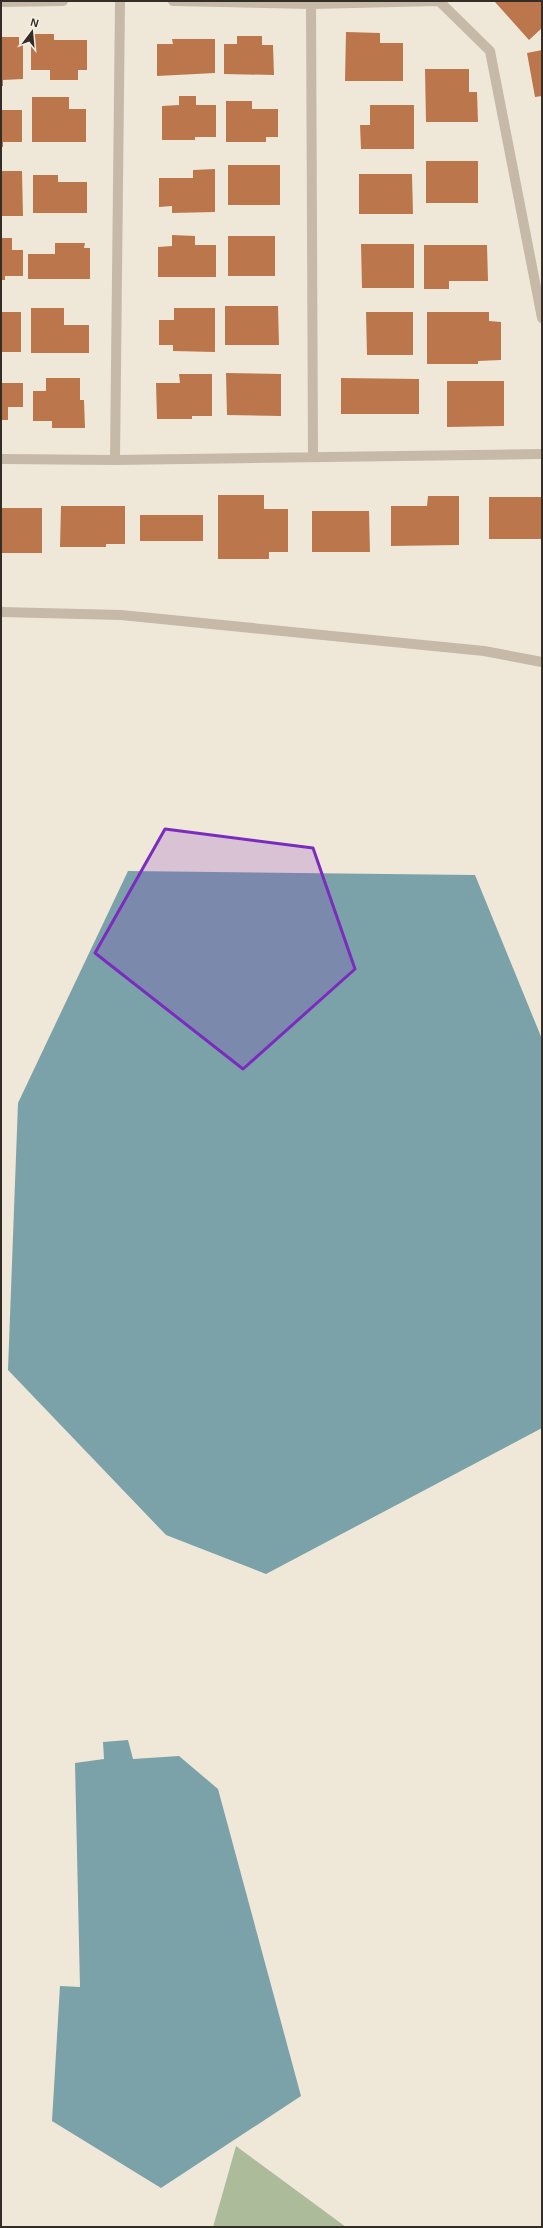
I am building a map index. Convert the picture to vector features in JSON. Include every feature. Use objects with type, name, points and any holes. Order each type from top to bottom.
[{"type":"street","points":[[1,2],[63,1]]},
{"type":"street","points":[[115,460],[120,1]]},
{"type":"street","points":[[173,1],[311,4],[439,1],[490,51],[542,318]]},
{"type":"street","points":[[311,4],[313,457]]},
{"type":"street","points":[[1,459],[115,460],[542,454]]},
{"type":"street","points":[[1,612],[121,615],[484,651],[542,662]]},
{"type":"highlighted area","points":[[165,829],[313,848],[355,969],[243,1069],[95,953]]},
{"type":"green space","points":[[236,2146],[346,2227],[213,2227]]},
{"type":"water","points":[[128,871],[475,875],[542,1039],[542,1428],[266,1574],[166,1535],[8,1370],[18,1103]]},
{"type":"water","points":[[128,1740],[133,1759],[179,1756],[218,1789],[301,2096],[161,2188],[52,2121],[60,1986],[80,1987],[75,1763],[104,1759],[103,1742]]},
{"type":"building","points":[[542,1],[542,28],[529,40],[495,2]]},
{"type":"building","points":[[346,32],[380,33],[380,43],[403,43],[403,81],[345,81]]},
{"type":"building","points":[[31,34],[54,34],[54,40],[87,40],[87,70],[78,70],[78,80],[50,80],[50,70],[31,70]]},
{"type":"building","points":[[237,36],[262,36],[262,45],[273,45],[274,75],[224,74],[224,44],[237,44]]},
{"type":"building","points":[[1,37],[19,37],[19,44],[23,45],[23,79],[3,80],[3,86],[1,86]]},
{"type":"building","points":[[172,39],[215,39],[215,73],[157,76],[157,44],[173,44]]},
{"type":"building","points":[[542,50],[542,96],[535,97],[527,53]]},
{"type":"building","points":[[425,69],[469,69],[469,92],[477,92],[478,122],[426,122]]},
{"type":"building","points":[[179,96],[196,96],[196,105],[216,105],[216,137],[195,137],[195,140],[162,140],[162,106],[179,105]]},
{"type":"building","points":[[32,97],[69,97],[69,109],[86,109],[86,142],[32,142]]},
{"type":"building","points":[[226,101],[252,101],[252,109],[278,109],[278,137],[266,137],[266,142],[226,142]]},
{"type":"building","points":[[370,105],[414,105],[414,149],[361,149],[360,125],[370,125]]},
{"type":"building","points":[[1,110],[22,110],[22,142],[3,142],[3,147],[1,147]]},
{"type":"building","points":[[426,161],[478,161],[478,203],[426,203]]},
{"type":"building","points":[[228,165],[280,165],[280,205],[228,205]]},
{"type":"building","points":[[215,169],[215,212],[172,213],[172,206],[159,207],[159,178],[193,178],[193,170]]},
{"type":"building","points":[[1,171],[22,171],[23,216],[1,216]]},
{"type":"building","points":[[359,174],[412,174],[413,214],[359,214]]},
{"type":"building","points":[[33,175],[58,175],[58,182],[87,182],[87,213],[33,213]]},
{"type":"building","points":[[172,235],[195,236],[195,245],[216,245],[216,277],[158,277],[158,247],[172,246]]},
{"type":"building","points":[[228,236],[275,236],[275,276],[228,276]]},
{"type":"building","points":[[1,238],[12,238],[12,250],[23,250],[23,276],[5,276],[5,280],[1,280]]},
{"type":"building","points":[[55,243],[85,243],[84,248],[90,248],[90,279],[28,279],[28,254],[55,254]]},
{"type":"building","points":[[361,244],[414,244],[414,288],[362,288]]},
{"type":"building","points":[[424,245],[487,245],[488,281],[449,281],[449,289],[424,289]]},
{"type":"building","points":[[225,306],[278,306],[279,345],[225,345]]},
{"type":"building","points":[[31,308],[64,308],[64,325],[89,325],[89,353],[31,353]]},
{"type":"building","points":[[174,308],[215,308],[215,352],[173,351],[173,345],[159,345],[159,320],[174,320]]},
{"type":"building","points":[[1,312],[21,312],[21,352],[1,352]]},
{"type":"building","points":[[366,312],[413,312],[413,355],[367,355]]},
{"type":"building","points":[[427,312],[489,312],[489,321],[501,322],[501,360],[478,361],[478,364],[427,364]]},
{"type":"building","points":[[226,373],[281,374],[281,416],[227,415]]},
{"type":"building","points":[[179,374],[212,374],[212,416],[192,416],[192,419],[157,419],[156,383],[180,383]]},
{"type":"building","points":[[46,378],[80,378],[80,400],[84,400],[85,428],[52,428],[52,421],[33,421],[33,391],[46,391]]},
{"type":"building","points":[[341,378],[419,379],[419,414],[341,414]]},
{"type":"building","points":[[447,381],[504,381],[504,426],[447,427]]},
{"type":"building","points":[[1,383],[23,383],[23,407],[8,407],[8,420],[1,420]]},
{"type":"building","points":[[218,495],[264,495],[264,509],[288,509],[288,552],[269,552],[269,559],[218,559]]},
{"type":"building","points":[[428,496],[459,496],[459,545],[391,546],[391,506],[427,506]]},
{"type":"building","points":[[489,497],[542,497],[542,539],[489,539]]},
{"type":"building","points":[[61,506],[125,506],[125,544],[106,544],[106,547],[60,547]]},
{"type":"building","points":[[1,508],[42,508],[42,553],[1,553]]},
{"type":"building","points":[[312,511],[369,511],[370,552],[312,552]]},
{"type":"building","points":[[140,515],[203,515],[203,541],[140,541]]}]
